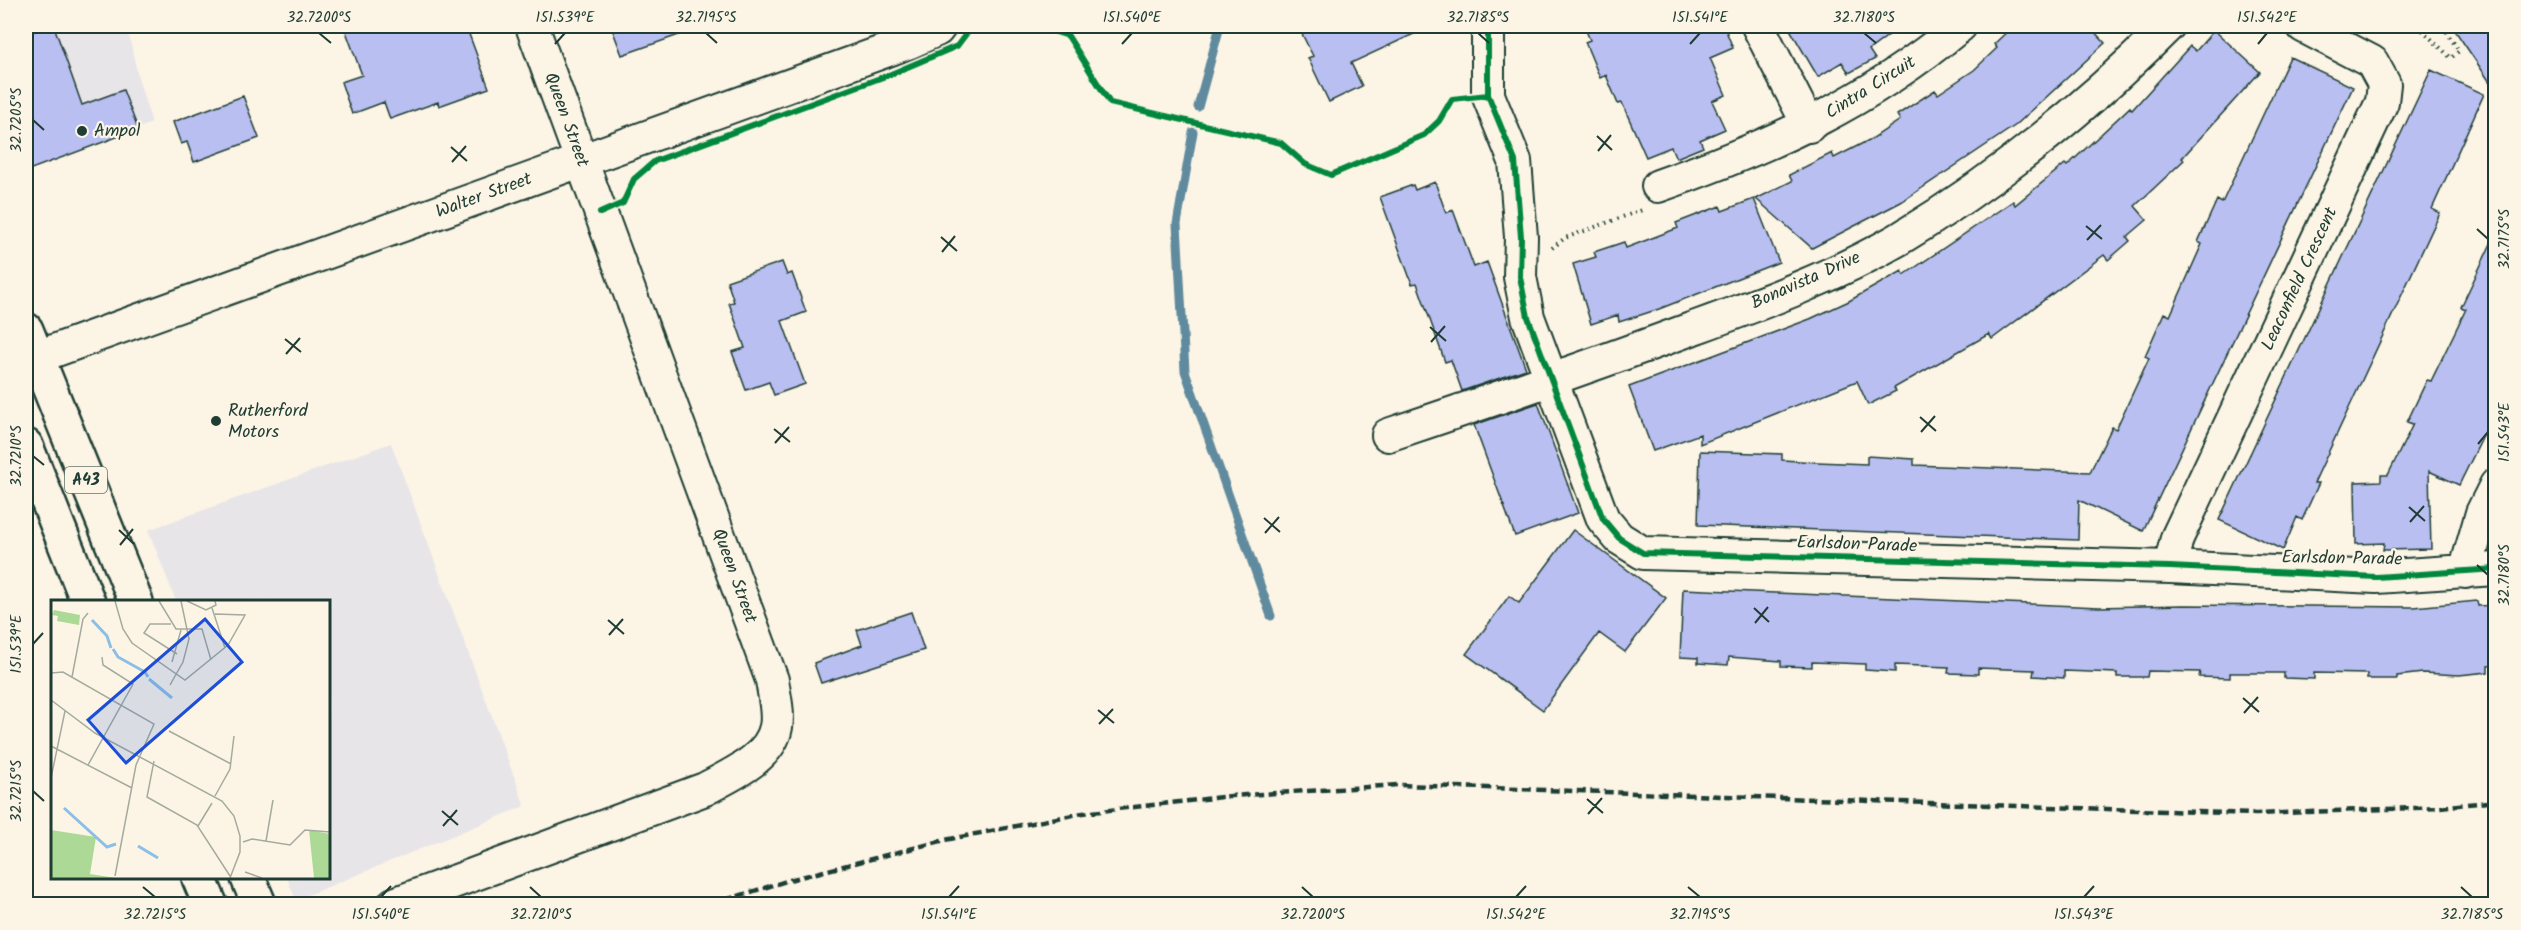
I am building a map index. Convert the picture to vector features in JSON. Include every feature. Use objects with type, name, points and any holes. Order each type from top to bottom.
[{"type":"highway","name":"A43","points":[[29,350],[135,600]]},
{"type":"highway","name":"A43","points":[[26,446],[87,600]]},
{"type":"highway","points":[[199,879],[210,904]]},
{"type":"highway","points":[[248,879],[260,904]]},
{"type":"street","name":"Queen Street","points":[[394,904],[705,789],[737,772],[758,756],[770,742],[776,726],[772,680],[532,26]]},
{"type":"street","name":"Walter Street","points":[[29,350],[580,160],[910,42],[940,26]]},
{"type":"street","name":"Earlsdon Parade","points":[[1488,26],[1488,96],[1515,161],[1521,237],[1520,277],[1528,317],[1603,519],[1619,538],[1643,553],[2170,567],[2376,577],[2496,569]]},
{"type":"street","name":"Cintra Circuit","points":[[1758,26],[1809,126]]},
{"type":"street","name":"Cintra Circuit","points":[[1658,186],[1725,163],[1809,126],[1869,93],[1929,52],[1960,26]]},
{"type":"street","name":"Bonavista Drive","points":[[1388,435],[1553,380],[1796,290],[1897,240],[1975,190],[2050,134],[2117,77],[2168,26]]},
{"type":"street","name":"Leaconfield Crescent","points":[[2170,567],[2177,538],[2382,102],[2384,84],[2372,63],[2303,26]]},
{"type":"street","points":[[2465,572],[2482,513],[2496,485]]},
{"type":"path","points":[[2418,26],[2451,57],[2459,51],[2443,26]]},
{"type":"path","points":[[1520,277],[1538,274],[1551,250],[1565,238],[1663,202],[1658,186]]},
{"type":"shaded area","points":[[26,26],[127,26],[139,81],[152,123],[26,172]]},
{"type":"shaded area","points":[[391,443],[525,806],[296,900],[287,879],[330,879],[330,600],[176,600],[148,530]]},
{"type":"building","points":[[54,26],[82,105],[123,90],[138,129],[26,171],[26,34]]},
{"type":"building","points":[[344,26],[466,26],[489,88],[439,106],[438,102],[390,119],[384,102],[352,114],[341,82],[362,75]]},
{"type":"building","points":[[611,26],[696,26],[696,29],[622,55]]},
{"type":"building","points":[[1298,26],[1431,26],[1351,63],[1362,86],[1329,102],[1308,58],[1313,56]]},
{"type":"building","points":[[1584,26],[1724,26],[1733,48],[1710,58],[1726,95],[1712,101],[1725,129],[1700,140],[1703,147],[1676,158],[1671,147],[1646,157],[1622,103],[1618,104],[1606,75],[1600,78],[1585,42],[1590,40]]},
{"type":"building","points":[[1788,26],[1901,26],[1869,50],[1875,59],[1849,73],[1842,62],[1818,77]]},
{"type":"building","points":[[2013,26],[2089,26],[2105,43],[2016,125],[1901,202],[1812,248],[1756,199],[1792,181],[1789,175],[1832,153],[1834,158],[1873,138],[1900,120],[1897,115],[1935,90],[1938,94],[1974,70],[1997,48],[1994,44]]},
{"type":"building","points":[[2452,26],[2496,26],[2496,91]]},
{"type":"building","points":[[2214,30],[2260,72],[2182,158],[2184,160],[2135,206],[2147,220],[2127,237],[2130,241],[2108,260],[2104,255],[1992,339],[1989,334],[1894,388],[1896,391],[1868,405],[1857,381],[1700,444],[1700,434],[1653,451],[1629,387],[1810,319],[1849,301],[1902,271],[1904,275],[2013,201],[2015,205],[2065,164],[2067,166],[2130,107],[2132,110],[2190,46],[2196,51]]},
{"type":"building","points":[[2290,57],[2353,87],[2143,531],[2079,500],[2078,540],[1698,525],[1700,451],[1782,454],[1782,460],[1817,462],[1867,464],[1867,456],[1914,459],[1914,465],[2090,472],[2112,427],[2116,429],[2149,358],[2145,356],[2164,313],[2170,316],[2202,244],[2198,242],[2217,200],[2222,203]]},
{"type":"building","points":[[2431,70],[2484,94],[2432,209],[2440,213],[2314,483],[2319,483],[2302,520],[2297,517],[2283,550],[2219,520]]},
{"type":"building","points":[[243,96],[259,138],[194,162],[187,142],[181,144],[173,122]]},
{"type":"building","points":[[1435,182],[1446,213],[1453,210],[1474,267],[1487,262],[1526,369],[1462,391],[1451,360],[1445,362],[1417,283],[1412,284],[1380,197],[1413,185],[1415,190]]},
{"type":"building","points":[[1754,199],[1779,262],[1659,309],[1619,322],[1618,315],[1591,324],[1573,264],[1596,257],[1594,252],[1624,242],[1626,248],[1678,228],[1676,223],[1720,206],[1722,211]]},
{"type":"building","points":[[2496,233],[2496,410],[2459,485],[2429,471],[2431,549],[2383,550],[2384,543],[2356,544],[2355,482],[2381,481],[2381,475],[2388,475],[2413,424],[2407,422],[2427,380],[2431,381],[2466,309],[2461,307]]},
{"type":"building","points":[[782,262],[787,275],[792,273],[806,312],[782,321],[805,384],[774,395],[769,382],[746,390],[732,352],[745,348],[729,303],[734,302],[727,281]]},
{"type":"building","points":[[1538,403],[1578,513],[1515,536],[1474,425]]},
{"type":"building","points":[[1573,530],[1666,598],[1625,652],[1599,633],[1543,710],[1466,654],[1509,596],[1519,603]]},
{"type":"building","points":[[1683,589],[2099,607],[2183,605],[2414,607],[2477,601],[2478,606],[2496,605],[2496,665],[2488,666],[2488,672],[2459,675],[2423,673],[2397,676],[2397,679],[2367,679],[2367,674],[2314,673],[2314,679],[2284,678],[2284,673],[2230,673],[2230,678],[2199,677],[2200,672],[2148,671],[2147,677],[2117,677],[2117,673],[2064,671],[2064,678],[2033,676],[2034,670],[1978,668],[1978,674],[1948,673],[1949,667],[1895,665],[1895,672],[1865,670],[1865,664],[1812,662],[1812,667],[1781,666],[1781,661],[1729,657],[1728,665],[1698,663],[1698,658],[1680,657]]},
{"type":"building","points":[[911,612],[924,650],[821,683],[814,663],[862,645],[857,630]]},
{"type":"waterway","points":[[1198,107],[1220,26]]},
{"type":"waterway","points":[[1193,132],[1177,224],[1185,371],[1271,616]]},
{"type":"railway","points":[[712,904],[793,879],[945,840],[1083,813],[1231,796],[1398,785],[2256,814],[2440,807],[2496,801]]},
{"type":"cycle path","points":[[600,213],[623,203],[634,179],[655,161],[891,74],[957,46],[972,26]]},
{"type":"cycle path","points":[[1038,26],[1068,36],[1110,103],[1281,143],[1305,164],[1331,175],[1424,135],[1439,121],[1452,99],[1488,95]]},
{"type":"cycle path","points":[[1488,26],[1488,95],[1515,161],[1521,237],[1520,277],[1528,317],[1603,519],[1619,538],[1643,553],[2170,567],[2376,577],[2496,569]]},
{"type":"place","name":"Ampol","points":[[82,131]]},
{"type":"place","name":"Rutherford Motors","points":[[216,421]]}]
